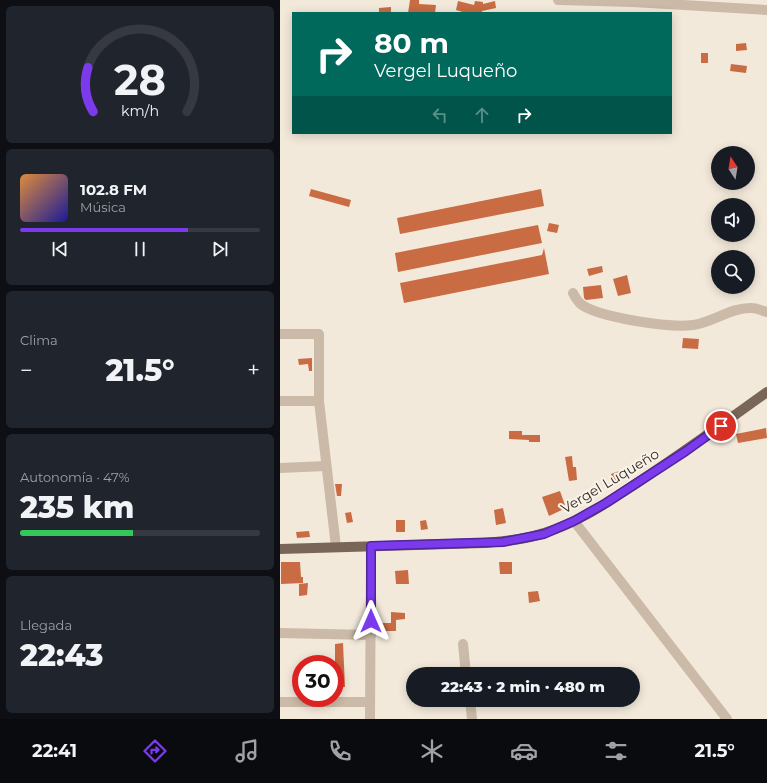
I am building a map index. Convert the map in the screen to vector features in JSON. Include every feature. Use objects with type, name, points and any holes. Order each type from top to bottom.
[{"type":"main road","name":"Vergel Luqueño","points":[[280,549],[503,542],[544,534],[574,521],[606,503],[686,451],[767,392]]},
{"type":"street","points":[[558,0],[633,2],[767,10]]},
{"type":"street","points":[[572,293],[581,304],[603,314],[664,324],[693,325],[730,312],[753,308],[767,312]]},
{"type":"street","points":[[280,334],[319,334],[319,401],[336,547]]},
{"type":"street","points":[[280,402],[319,401]]},
{"type":"street","points":[[280,468],[326,466]]},
{"type":"street","points":[[574,521],[727,719]]},
{"type":"street","points":[[370,719],[371,546]]},
{"type":"street","points":[[280,633],[371,635]]},
{"type":"street","points":[[462,644],[465,667]]},
{"type":"street","points":[[280,702],[370,702]]},
{"type":"street","points":[[471,707],[472,719]]},
{"type":"building","points":[[410,0],[419,0],[419,4],[436,5],[435,12],[408,12]]},
{"type":"building","points":[[458,1],[474,5],[475,1],[483,2],[483,4],[495,1],[496,8],[482,12],[463,12],[456,10]]},
{"type":"building","points":[[391,7],[391,12],[379,12],[379,8]]},
{"type":"building","points":[[746,43],[747,50],[736,51],[736,44]]},
{"type":"building","points":[[701,53],[708,53],[708,63],[701,63]]},
{"type":"building","points":[[731,64],[747,66],[746,73],[730,71]]},
{"type":"building","points":[[311,189],[351,200],[349,207],[309,196]]},
{"type":"building","points":[[541,189],[544,206],[400,234],[397,218]]},
{"type":"building","points":[[549,223],[559,225],[557,233],[547,231]]},
{"type":"building","points":[[538,225],[542,243],[398,272],[395,253]]},
{"type":"building","points":[[544,248],[549,274],[404,303],[400,283],[542,255]]},
{"type":"building","points":[[602,266],[603,272],[589,276],[587,269]]},
{"type":"building","points":[[627,275],[631,293],[618,296],[613,279]]},
{"type":"building","points":[[601,285],[603,298],[586,300],[584,298],[583,287]]},
{"type":"building","points":[[683,338],[699,339],[698,349],[682,348]]},
{"type":"building","points":[[312,358],[312,371],[309,371],[308,364],[299,365],[298,359]]},
{"type":"building","points":[[766,428],[767,438],[738,443],[736,434]]},
{"type":"building","points":[[509,431],[522,431],[522,435],[540,435],[540,442],[509,439]]},
{"type":"building","points":[[572,456],[573,467],[576,467],[577,480],[569,481],[565,457]]},
{"type":"building","points":[[619,471],[623,480],[614,483],[611,474]]},
{"type":"building","points":[[335,484],[342,484],[341,496],[337,496]]},
{"type":"building","points":[[560,491],[566,508],[549,516],[542,497]]},
{"type":"building","points":[[503,508],[506,523],[496,525],[494,510]]},
{"type":"building","points":[[351,512],[353,522],[347,523],[345,513]]},
{"type":"building","points":[[396,520],[405,520],[405,532],[396,532]]},
{"type":"building","points":[[426,520],[428,529],[421,530],[420,521]]},
{"type":"building","points":[[309,531],[310,537],[297,538],[296,532]]},
{"type":"building","points":[[281,562],[300,562],[303,583],[281,584]]},
{"type":"building","points":[[499,562],[512,562],[512,574],[500,574]]},
{"type":"building","points":[[408,570],[409,584],[396,584],[395,571]]},
{"type":"building","points":[[308,583],[307,595],[299,596],[299,584]]},
{"type":"building","points":[[538,591],[540,601],[529,603],[528,592]]},
{"type":"building","points":[[391,612],[405,613],[405,619],[396,620],[396,631],[380,631],[380,623],[391,623]]},
{"type":"building","points":[[343,643],[344,655],[335,655],[335,644]]},
{"type":"building","points":[[344,665],[345,687],[344,687]]},
{"type":"route","points":[[371,621],[371,546],[503,542],[544,534],[574,521],[606,503],[686,451],[721,426]]}]
